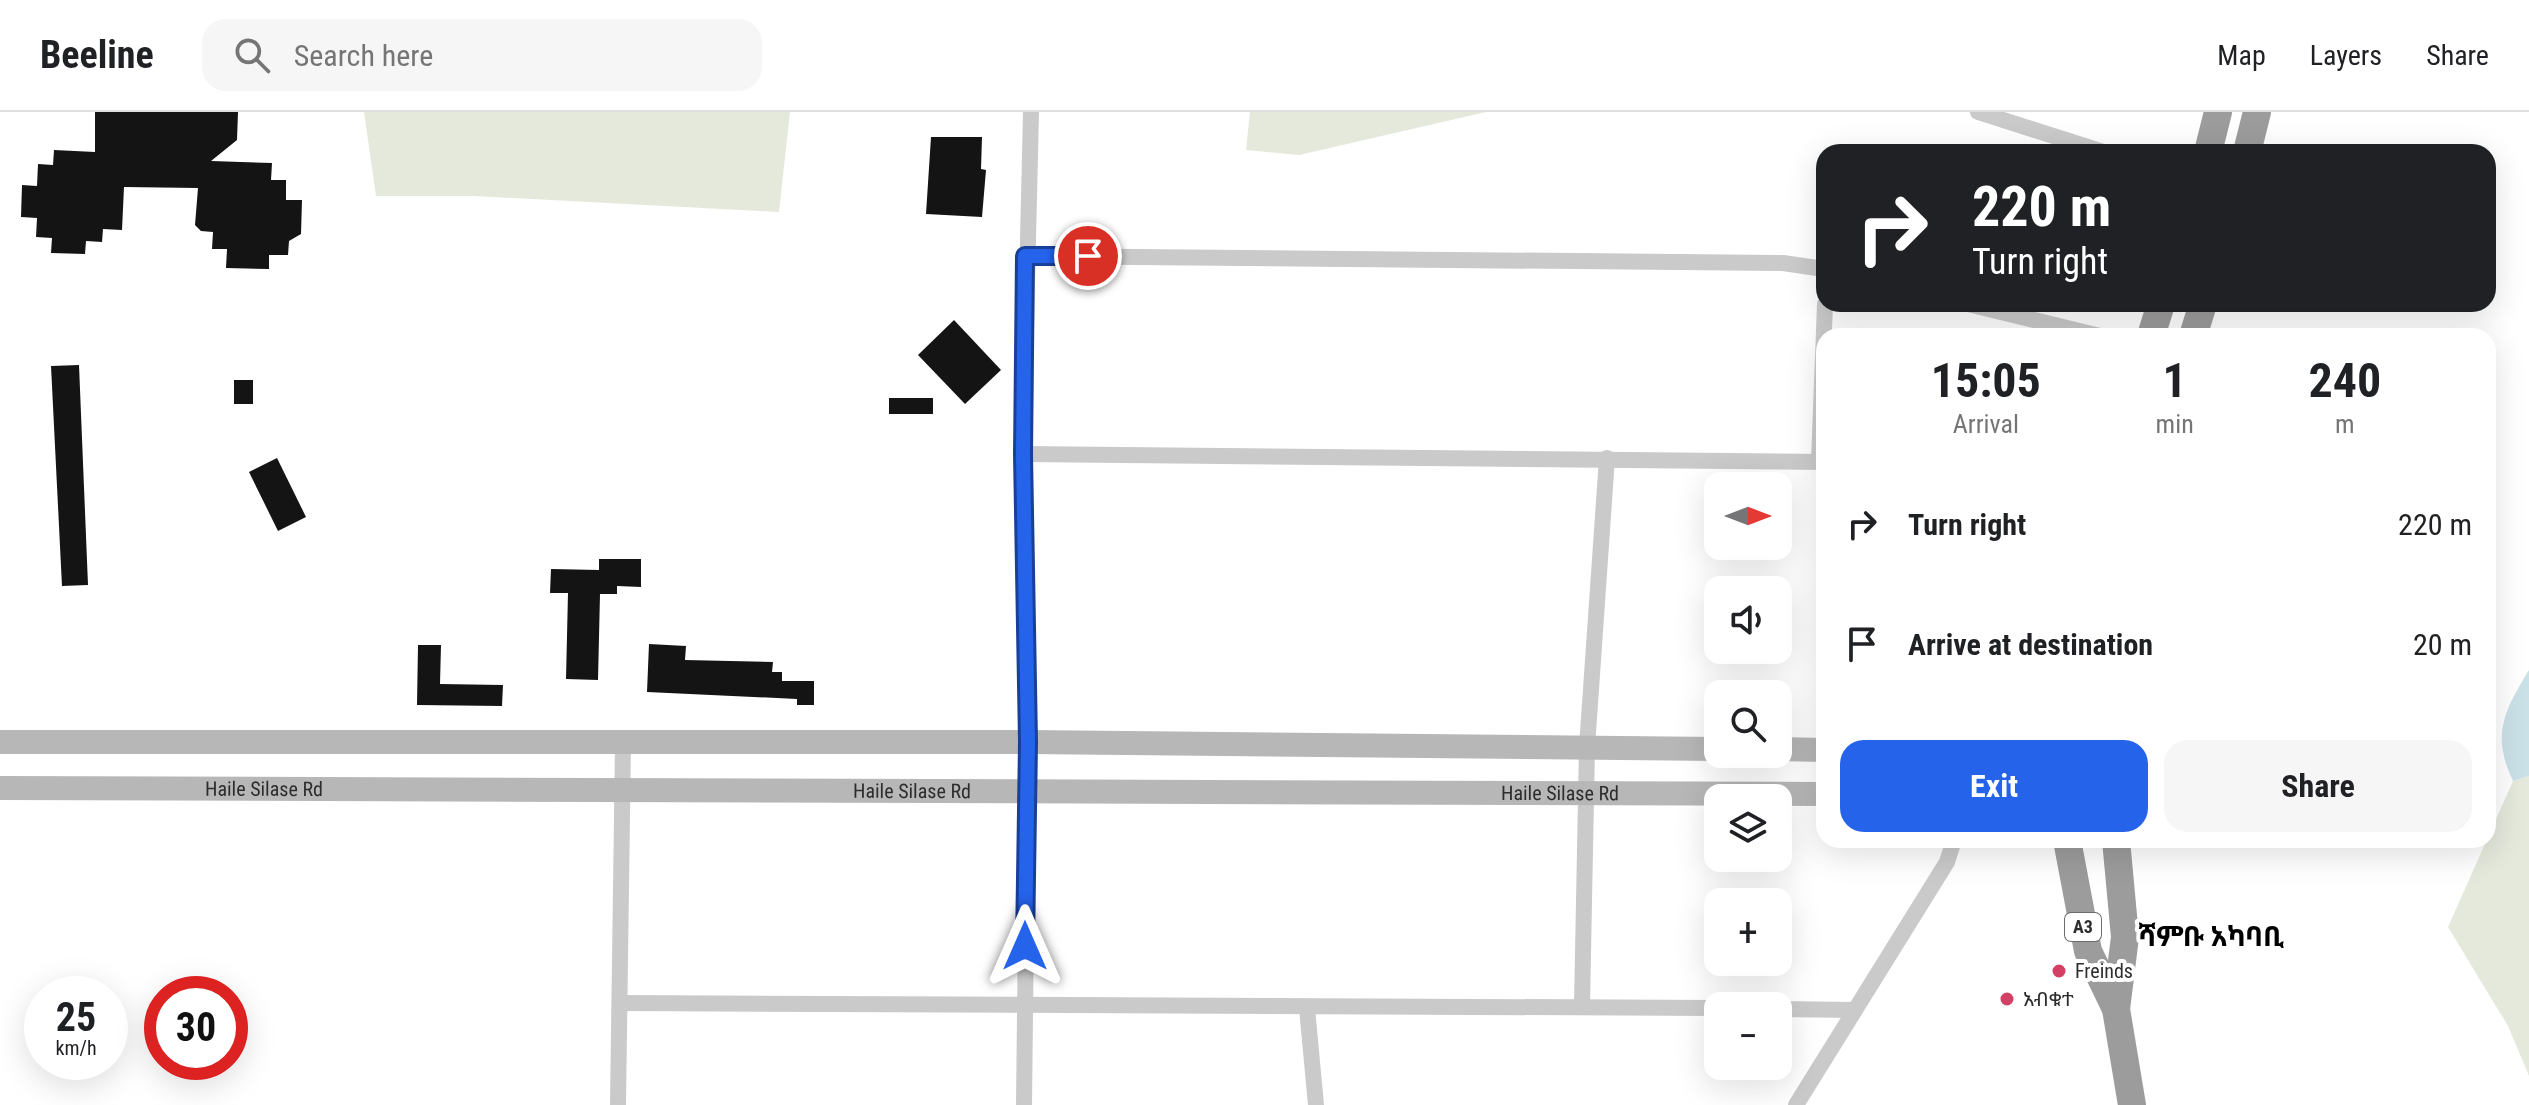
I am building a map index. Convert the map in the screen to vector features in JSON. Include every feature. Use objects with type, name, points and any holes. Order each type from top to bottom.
[{"type":"highway","points":[[2210,144],[2218,112]]},
{"type":"highway","points":[[2249,144],[2257,112]]},
{"type":"highway","name":"A3","points":[[2069,848],[2088,951],[2116,1009],[2132,1105]]},
{"type":"highway","name":"A3","points":[[2116,1009],[2125,937],[2117,848]]},
{"type":"main road","points":[[0,742],[1028,742],[1704,749]]},
{"type":"main road","points":[[1792,749],[1816,750]]},
{"type":"main road","name":"Haile Silase Rd","points":[[0,788],[622,787],[1025,792],[1816,794]]},
{"type":"street","points":[[1024,1105],[1025,792],[1028,742],[1023,454],[1025,256],[1031,112]]},
{"type":"street","points":[[1978,112],[2079,144]]},
{"type":"street","points":[[1025,256],[1783,263],[1816,268]]},
{"type":"street","points":[[2001,312],[2067,328]]},
{"type":"street","points":[[1023,454],[1816,462]]},
{"type":"street","points":[[1582,1005],[1587,747],[1607,458]]},
{"type":"street","points":[[618,1105],[623,743]]},
{"type":"street","points":[[1796,1105],[1947,862],[1951,848]]},
{"type":"street","points":[[620,1003],[1704,1008]]},
{"type":"street","points":[[1307,1008],[1316,1105]]},
{"type":"street","points":[[1792,1009],[1855,1010]]},
{"type":"shaded area","points":[[364,112],[790,112],[779,212],[473,196],[376,196]]},
{"type":"shaded area","points":[[1250,112],[1486,112],[1299,155],[1246,150]]},
{"type":"shaded area","points":[[2529,776],[2529,1076],[2508,1026],[2448,927],[2483,848],[2496,848],[2496,819],[2513,781]]},
{"type":"water","points":[[2529,670],[2529,776],[2513,781],[2503,750],[2503,724]]},
{"type":"building","points":[[95,112],[238,112],[237,140],[211,161],[272,163],[271,180],[286,180],[286,200],[302,200],[301,234],[289,241],[288,255],[269,255],[269,269],[226,268],[227,249],[212,249],[213,232],[201,231],[195,225],[198,188],[124,187],[122,230],[103,229],[102,242],[86,241],[85,254],[51,253],[52,238],[36,237],[37,218],[21,217],[22,185],[37,186],[38,164],[53,165],[54,150],[95,152]]},
{"type":"building","points":[[931,137],[982,137],[981,169],[986,170],[982,217],[926,214]]},
{"type":"building","points":[[954,320],[1001,370],[965,404],[918,355]]},
{"type":"building","points":[[79,365],[88,585],[62,586],[51,366]]},
{"type":"building","points":[[234,380],[253,380],[253,404],[234,404]]},
{"type":"building","points":[[889,398],[933,398],[933,414],[889,414]]},
{"type":"building","points":[[277,458],[306,517],[278,531],[249,472]]},
{"type":"building","points":[[599,559],[641,559],[641,587],[617,586],[617,594],[600,594],[598,680],[566,679],[568,593],[550,593],[551,569],[599,570]]},
{"type":"building","points":[[649,644],[686,646],[685,660],[773,662],[772,672],[782,672],[782,681],[814,681],[814,705],[797,705],[797,699],[647,692]]},
{"type":"building","points":[[418,645],[441,645],[440,684],[503,685],[502,706],[417,705]]},
{"type":"place","name":"Freinds","points":[[2059,971]]},
{"type":"place","name":"አብቁተ","points":[[2007,999]]},
{"type":"district","name":"ሻምቡ አካባቢ","points":[[2211,936]]},
{"type":"route","points":[[1025,946],[1028,742],[1023,454],[1025,256],[1088,256]]}]
